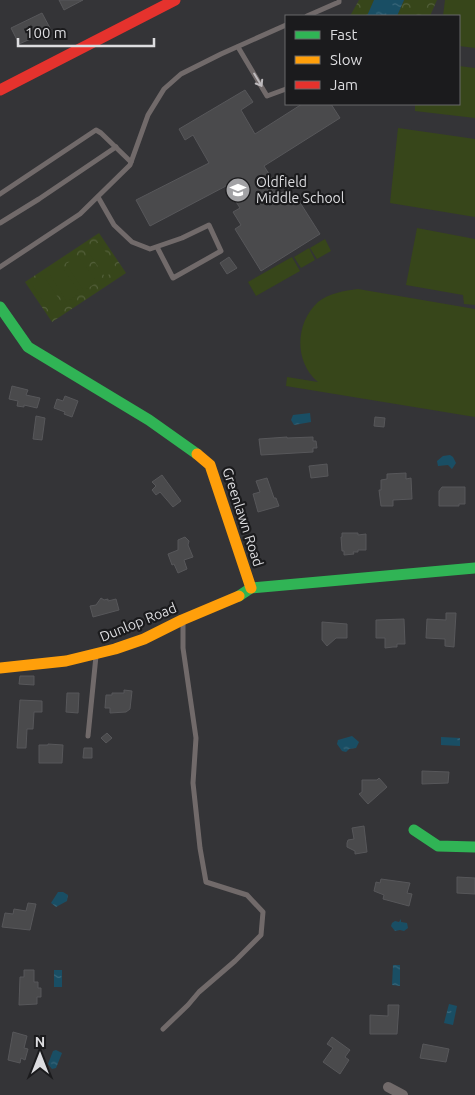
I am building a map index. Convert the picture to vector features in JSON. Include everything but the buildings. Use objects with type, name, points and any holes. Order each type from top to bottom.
[{"type":"main road","points":[[0,90],[175,0]]},
{"type":"main road","name":"Greenlawn Road","points":[[0,307],[28,347],[149,420],[187,446],[210,465],[251,588],[475,568]]},
{"type":"main road","name":"Dunlop Road","points":[[0,668],[29,666],[96,655],[132,644],[183,620],[228,602],[251,588]]},
{"type":"main road","points":[[414,830],[438,846],[475,847]]},
{"type":"street","points":[[388,1087],[403,1095]]},
{"type":"lane","points":[[318,14],[339,2],[339,0]]},
{"type":"lane","points":[[0,267],[80,214],[131,162],[148,115],[164,89],[181,74],[285,25]]},
{"type":"lane","points":[[238,47],[267,96],[285,89]]},
{"type":"lane","points":[[0,194],[96,130],[131,162]]},
{"type":"lane","points":[[0,222],[39,199],[116,147]]},
{"type":"lane","points":[[98,197],[114,225],[132,242],[150,249],[182,238],[209,225],[221,251],[174,278],[157,247]]},
{"type":"lane","points":[[163,1029],[199,992],[235,961],[261,935],[263,912],[247,895],[206,882],[200,848],[193,783],[196,738],[184,648],[183,620]]},
{"type":"lane","points":[[88,736],[96,655]]},
{"type":"green space","points":[[359,0],[374,0],[368,15],[351,15]]},
{"type":"green space","points":[[404,0],[437,0],[430,15],[397,15]]},
{"type":"green space","points":[[445,0],[475,0],[475,48],[460,46],[460,15],[443,15]]},
{"type":"green space","points":[[460,66],[475,68],[475,118],[415,111],[415,105],[460,105]]},
{"type":"green space","points":[[398,128],[475,139],[475,217],[390,203]]},
{"type":"green space","points":[[417,228],[475,239],[475,305],[464,304],[463,295],[406,285]]},
{"type":"green space","points":[[99,233],[126,273],[52,322],[25,282]]},
{"type":"green space","points":[[325,239],[331,251],[317,259],[310,248]]},
{"type":"green space","points":[[99,242],[117,269],[105,277],[87,250]]},
{"type":"green space","points":[[309,248],[315,260],[301,268],[294,257]]},
{"type":"green space","points":[[78,256],[97,282],[84,291],[66,264]]},
{"type":"green space","points":[[292,257],[300,271],[256,296],[248,282]]},
{"type":"green space","points":[[62,267],[80,293],[67,302],[50,275]]},
{"type":"green space","points":[[45,278],[63,305],[51,313],[33,286]]},
{"type":"green space","points":[[358,289],[475,309],[475,417],[286,386],[287,377],[318,382],[310,374],[301,353],[302,331],[310,311],[327,296]]},
{"type":"water","points":[[374,0],[404,0],[397,15],[367,15]]},
{"type":"water","points":[[310,413],[311,422],[294,425],[291,420],[293,415]]},
{"type":"water","points":[[450,455],[456,463],[452,469],[448,465],[438,466],[437,461],[443,456]]},
{"type":"water","points":[[352,736],[359,742],[356,748],[349,749],[346,752],[342,751],[337,744],[338,740]]},
{"type":"water","points":[[441,737],[460,738],[460,746],[441,745]]},
{"type":"water","points":[[58,892],[68,895],[67,901],[56,907],[51,903]]},
{"type":"water","points":[[401,919],[401,922],[407,923],[408,928],[404,931],[395,931],[391,926],[392,923],[395,921],[399,922]]},
{"type":"water","points":[[393,965],[400,965],[400,986],[392,985]]},
{"type":"water","points":[[54,970],[62,970],[62,987],[54,987]]},
{"type":"water","points":[[449,1004],[457,1006],[453,1025],[444,1023]]},
{"type":"water","points":[[56,1050],[62,1053],[56,1068],[52,1069],[48,1064],[53,1051]]},
{"type":"traffic: fast","points":[[0,307],[28,347],[149,420],[197,454]]},
{"type":"traffic: fast","points":[[239,596],[251,588],[475,568]]},
{"type":"traffic: fast","points":[[414,830],[438,846],[475,847]]},
{"type":"traffic: slow","points":[[197,454],[210,465],[251,588]]},
{"type":"traffic: slow","points":[[0,668],[66,661],[115,649],[144,639],[182,620],[239,596]]},
{"type":"traffic: jam","points":[[0,90],[175,0]]},
{"type":"place","name":"Oldfield Middle School","points":[[238,190]]}]
